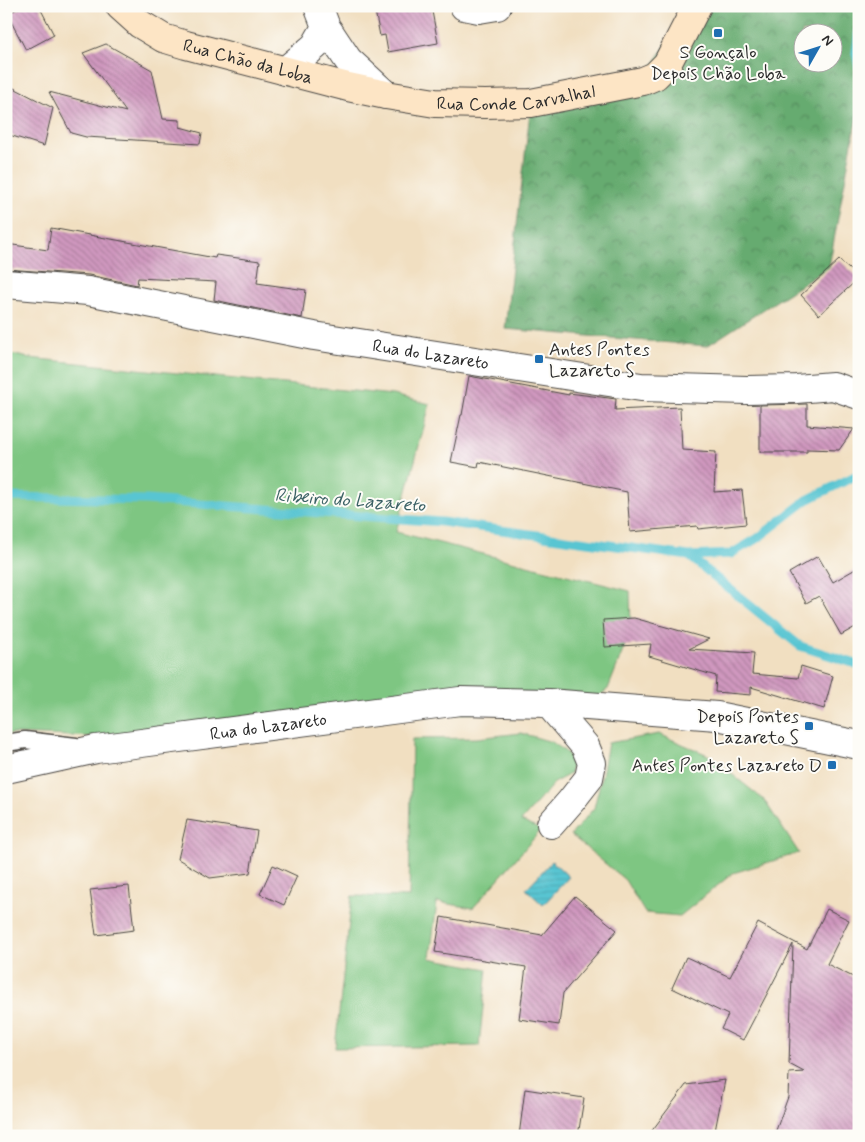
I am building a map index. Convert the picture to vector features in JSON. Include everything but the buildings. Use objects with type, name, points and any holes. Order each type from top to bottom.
[{"type":"main road","name":"Rua Chão da Loba","points":[[120,6],[140,24],[163,38],[285,71],[386,95]]},
{"type":"main road","name":"Rua Conde Carvalhal","points":[[386,95],[435,103],[531,103],[643,81],[655,76],[667,64],[697,6]]},
{"type":"street","points":[[464,6],[478,10],[497,6]]},
{"type":"street","points":[[285,71],[315,46],[322,16]]},
{"type":"street","points":[[322,16],[348,60],[386,95]]},
{"type":"street","name":"Rua do Lazareto","points":[[6,284],[88,291],[314,336],[641,387],[747,390],[833,386],[859,394]]},
{"type":"street","name":"Rua do Lazareto","points":[[6,769],[96,749],[460,701],[548,703],[717,716],[859,745]]},
{"type":"street","points":[[548,703],[584,746],[592,763],[590,778],[551,824]]},
{"type":"lane","points":[[6,743],[25,740],[96,749]]},
{"type":"green space","points":[[690,6],[859,6],[859,105],[829,267],[707,346],[505,329],[531,103],[643,81]]},
{"type":"green space","points":[[6,353],[29,358],[393,395],[430,404],[396,532],[630,591],[631,630],[608,689],[588,705],[99,737],[6,735]]},
{"type":"green space","points":[[521,733],[552,742],[566,752],[573,761],[570,774],[555,782],[521,821],[541,830],[473,908],[437,902],[430,958],[487,969],[479,1046],[335,1048],[352,896],[409,897],[412,739],[477,738]]},
{"type":"green space","points":[[659,734],[708,755],[764,800],[799,853],[733,873],[680,916],[645,913],[625,880],[571,835],[594,808],[608,743]]},
{"type":"water","points":[[552,861],[569,877],[543,905],[526,889]]},
{"type":"waterway","name":"Ribeiro do Lazareto","points":[[859,33],[856,53],[859,66]]},
{"type":"waterway","name":"Ribeiro do Lazareto","points":[[689,556],[731,554],[758,538],[807,500],[859,474]]},
{"type":"waterway","name":"Ribeiro do Lazareto","points":[[6,497],[146,500],[442,522],[689,556],[800,646],[859,665]]},
{"type":"place","name":"S Gonçalo Depois Chão Loba","points":[[718,33]]},
{"type":"place","name":"Antes Pontes Lazareto S","points":[[539,359]]},
{"type":"place","name":"Depois Pontes Lazareto S","points":[[809,726]]},
{"type":"place","name":"Antes Pontes Lazareto D","points":[[832,765]]}]
